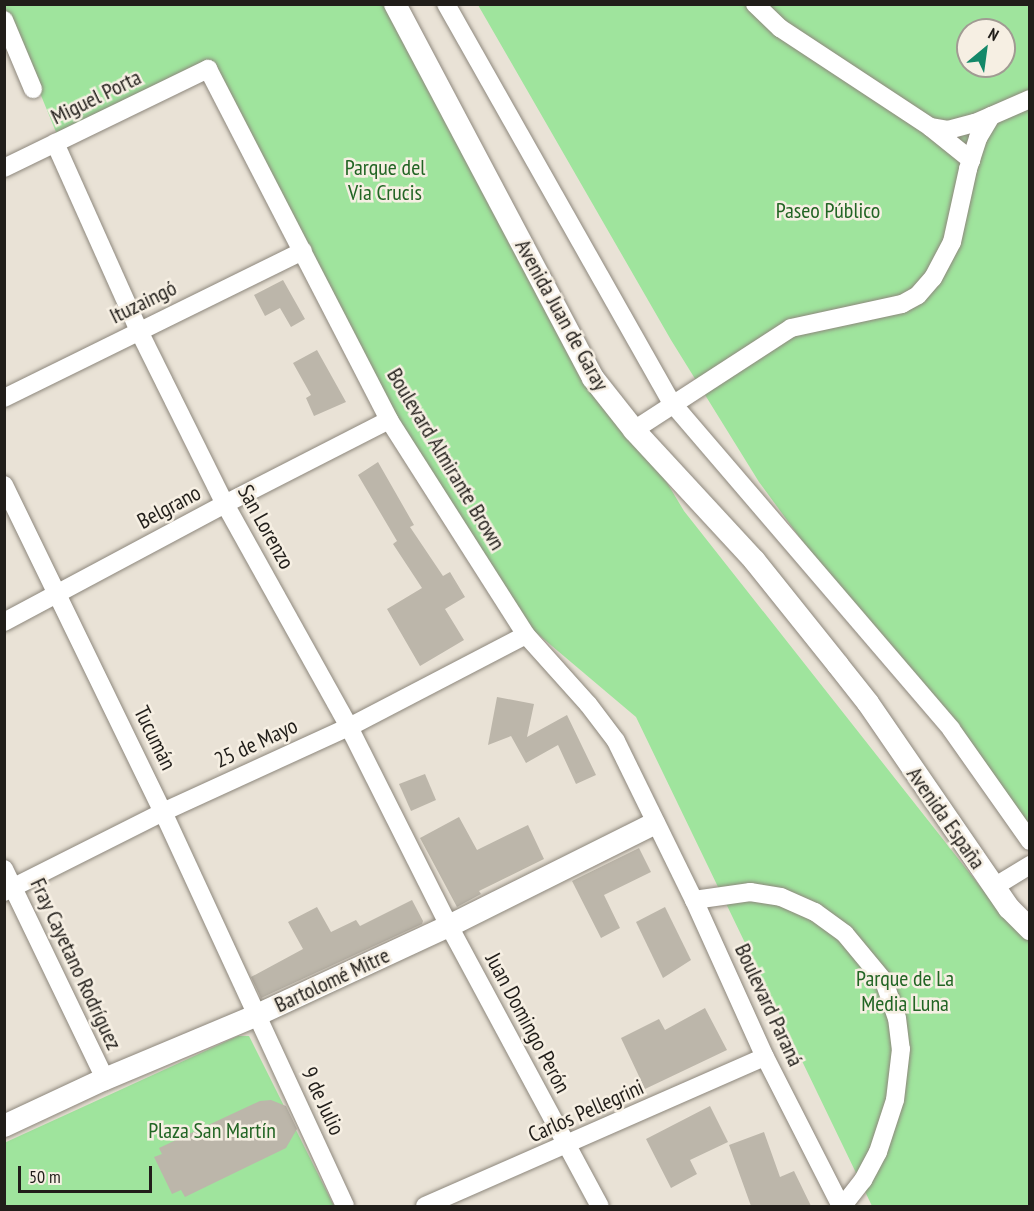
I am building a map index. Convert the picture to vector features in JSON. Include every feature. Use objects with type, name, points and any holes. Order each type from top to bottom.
[{"type":"main road","name":"Avenida Juan de Garay","points":[[395,4],[593,378],[634,430],[754,560],[868,703]]},
{"type":"main road","name":"Avenida España","points":[[868,703],[994,887],[1009,908],[1029,929]]},
{"type":"main road","name":"Bartolomé Mitre","points":[[4,1126],[105,1079],[257,1015],[449,926],[654,824]]},
{"type":"street","points":[[446,4],[672,403],[951,729],[1029,841]]},
{"type":"street","points":[[755,4],[780,28],[930,128],[971,160]]},
{"type":"street","points":[[4,21],[33,89]]},
{"type":"street","name":"Miguel Porta","points":[[4,168],[208,69]]},
{"type":"street","name":"Boulevard Almirante Brown","points":[[208,69],[389,420],[526,635],[605,725],[615,741],[654,824]]},
{"type":"street","points":[[930,128],[948,130],[991,116],[1029,99]]},
{"type":"street","points":[[634,430],[672,403],[790,328],[902,304],[918,295],[933,278],[952,242],[971,160],[978,138],[991,116]]},
{"type":"street","name":"San Lorenzo","points":[[55,143],[139,331],[225,504],[348,727],[449,926]]},
{"type":"street","name":"Ituzaingó","points":[[4,398],[303,250]]},
{"type":"street","name":"Belgrano","points":[[4,622],[225,504],[389,420]]},
{"type":"street","name":"Tucumán","points":[[4,485],[59,593],[257,1015]]},
{"type":"street","name":"25 de Mayo","points":[[9,890],[163,812],[348,727],[526,635]]},
{"type":"street","name":"Boulevard Paraná","points":[[654,824],[694,900],[765,1057],[842,1206]]},
{"type":"street","points":[[994,887],[1029,865]]},
{"type":"street","name":"Fray Cayetano Rodríguez","points":[[4,869],[9,890],[105,1079]]},
{"type":"street","points":[[694,900],[750,892],[781,897],[815,912],[845,934],[884,981],[897,1018],[901,1049],[895,1100],[878,1152],[863,1180],[842,1206]]},
{"type":"street","name":"Juan Domingo Perón","points":[[449,926],[600,1206]]},
{"type":"street","name":"9 de Julio","points":[[257,1015],[345,1206]]},
{"type":"street","name":"Carlos Pellegrini","points":[[424,1206],[567,1146],[765,1057]]},
{"type":"green space","points":[[4,5],[399,5],[570,321],[684,511],[998,909],[1029,941],[1029,1206],[872,1206],[636,717],[533,630],[396,417],[211,65],[58,137]]},
{"type":"green space","name":"Paseo Público","points":[[478,5],[1029,5],[1029,850],[759,482],[671,340]]},
{"type":"green space","name":"Plaza San Martín","points":[[238,1036],[249,1036],[334,1206],[5,1206],[4,1143]]},
{"type":"building","points":[[283,280],[305,319],[291,327],[280,308],[265,316],[254,295]]},
{"type":"building","points":[[317,350],[346,402],[314,416],[306,398],[311,395],[293,363]]},
{"type":"building","points":[[378,462],[414,525],[410,527],[443,576],[450,572],[465,597],[445,609],[464,640],[420,666],[387,609],[422,588],[393,544],[397,541],[358,475]]},
{"type":"building","points":[[497,697],[534,704],[527,737],[567,715],[596,775],[576,784],[558,745],[526,763],[511,736],[488,745]]},
{"type":"building","points":[[425,774],[436,800],[411,811],[399,784]]},
{"type":"building","points":[[459,817],[477,850],[528,825],[544,859],[479,891],[481,894],[457,907],[420,838]]},
{"type":"building","points":[[639,848],[651,872],[604,895],[620,928],[601,938],[572,881]]},
{"type":"building","points":[[412,900],[423,921],[422,924],[261,998],[251,977],[303,949],[288,922],[317,907],[331,932],[356,920],[360,926]]},
{"type":"building","points":[[665,907],[691,960],[663,978],[636,922]]},
{"type":"building","points":[[705,1008],[727,1050],[645,1089],[621,1038],[659,1019],[665,1030]]},
{"type":"building","points":[[271,1100],[286,1106],[297,1129],[286,1148],[185,1197],[181,1190],[172,1194],[154,1157],[162,1154],[159,1148],[260,1101]]},
{"type":"building","points":[[710,1106],[728,1142],[690,1160],[697,1174],[671,1188],[646,1139]]},
{"type":"building","points":[[764,1132],[780,1177],[794,1171],[811,1206],[751,1206],[729,1145]]},
{"type":"park label","name":"Parque del Via Crucis","points":[[385,180]]},
{"type":"park label","name":"Parque de La Media Luna","points":[[905,990]]}]
